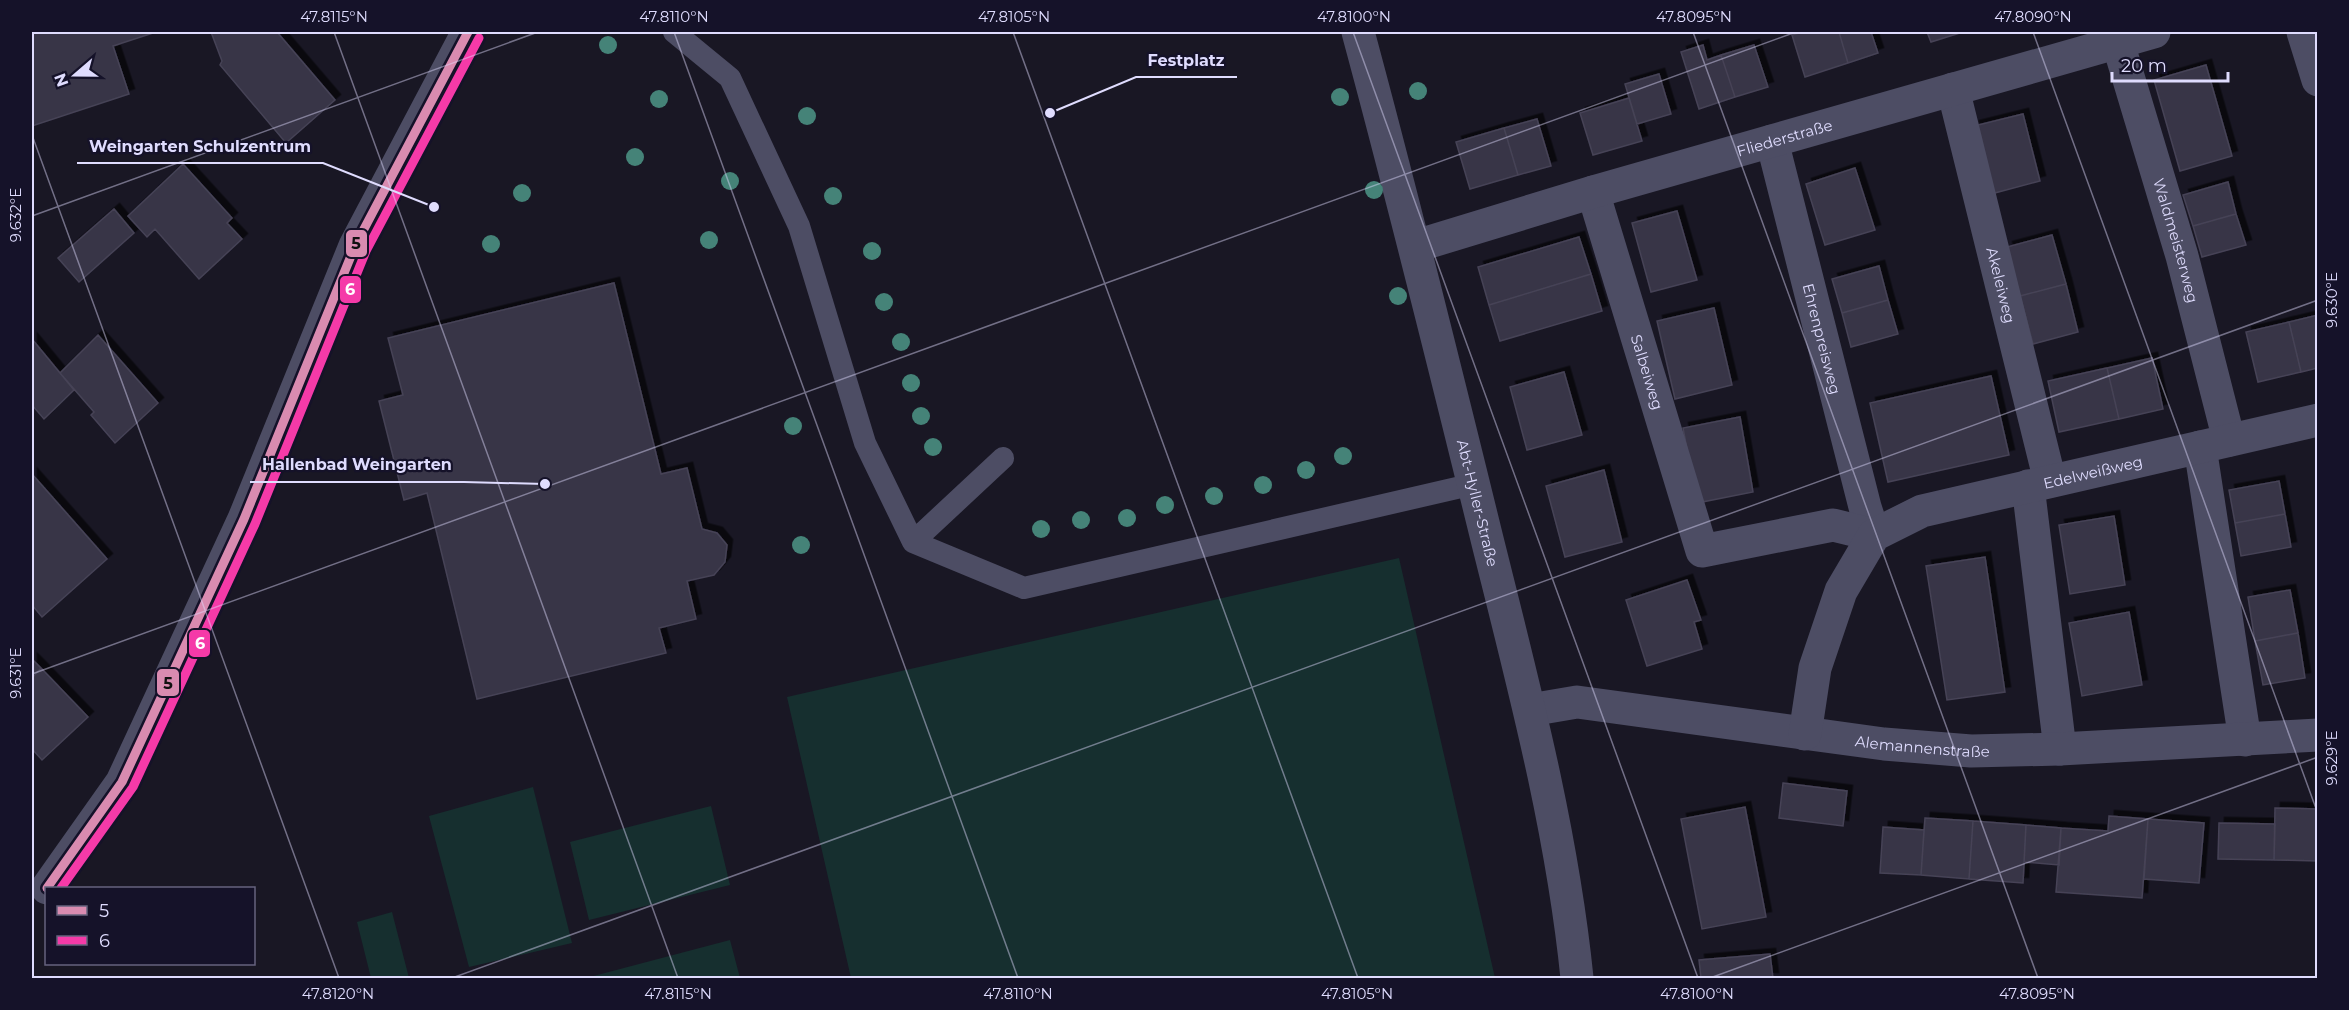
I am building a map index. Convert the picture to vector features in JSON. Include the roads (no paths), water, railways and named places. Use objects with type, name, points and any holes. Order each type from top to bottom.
[{"type":"street","points":[[48,887],[122,782],[244,519],[356,246],[468,32]]},
{"type":"street","name":"Abt-Hyller-Straße","points":[[1358,32],[1416,246],[1530,710],[1558,837],[1577,978]]},
{"type":"street","name":"Fliederstraße","points":[[1416,246],[1593,192],[2154,32]]},
{"type":"street","points":[[2303,32],[2318,80]]},
{"type":"street","name":"Waldmeisterweg","points":[[2118,43],[2182,256],[2215,443],[2245,740]]},
{"type":"street","name":"Akeleiweg","points":[[1953,89],[2039,484],[2060,749]]},
{"type":"street","name":"Ehrenpreisweg","points":[[1772,141],[1864,507],[1874,535]]},
{"type":"street","name":"Salbeiweg","points":[[1593,192],[1702,551],[1833,525],[1874,535]]},
{"type":"street","name":"Edelweißweg","points":[[1874,535],[1922,511],[2318,420]]},
{"type":"street","points":[[1805,734],[1815,668],[1841,591],[1874,535]]},
{"type":"street","name":"Alemannenstraße","points":[[1530,710],[1577,702],[1884,744],[1971,751],[2060,749],[2318,735]]},
{"type":"street","points":[[32,908],[45,892]]},
{"type":"lane","points":[[674,32],[730,78],[799,226],[866,443],[913,542],[1024,588],[1474,484]]},
{"type":"lane","points":[[913,542],[1003,458]]},
{"type":"place","name":"Festplatz","points":[[1050,113]]},
{"type":"place","name":"Weingarten Schulzentrum","points":[[434,207]]},
{"type":"place","name":"Hallenbad Weingarten","points":[[545,484]]}]
